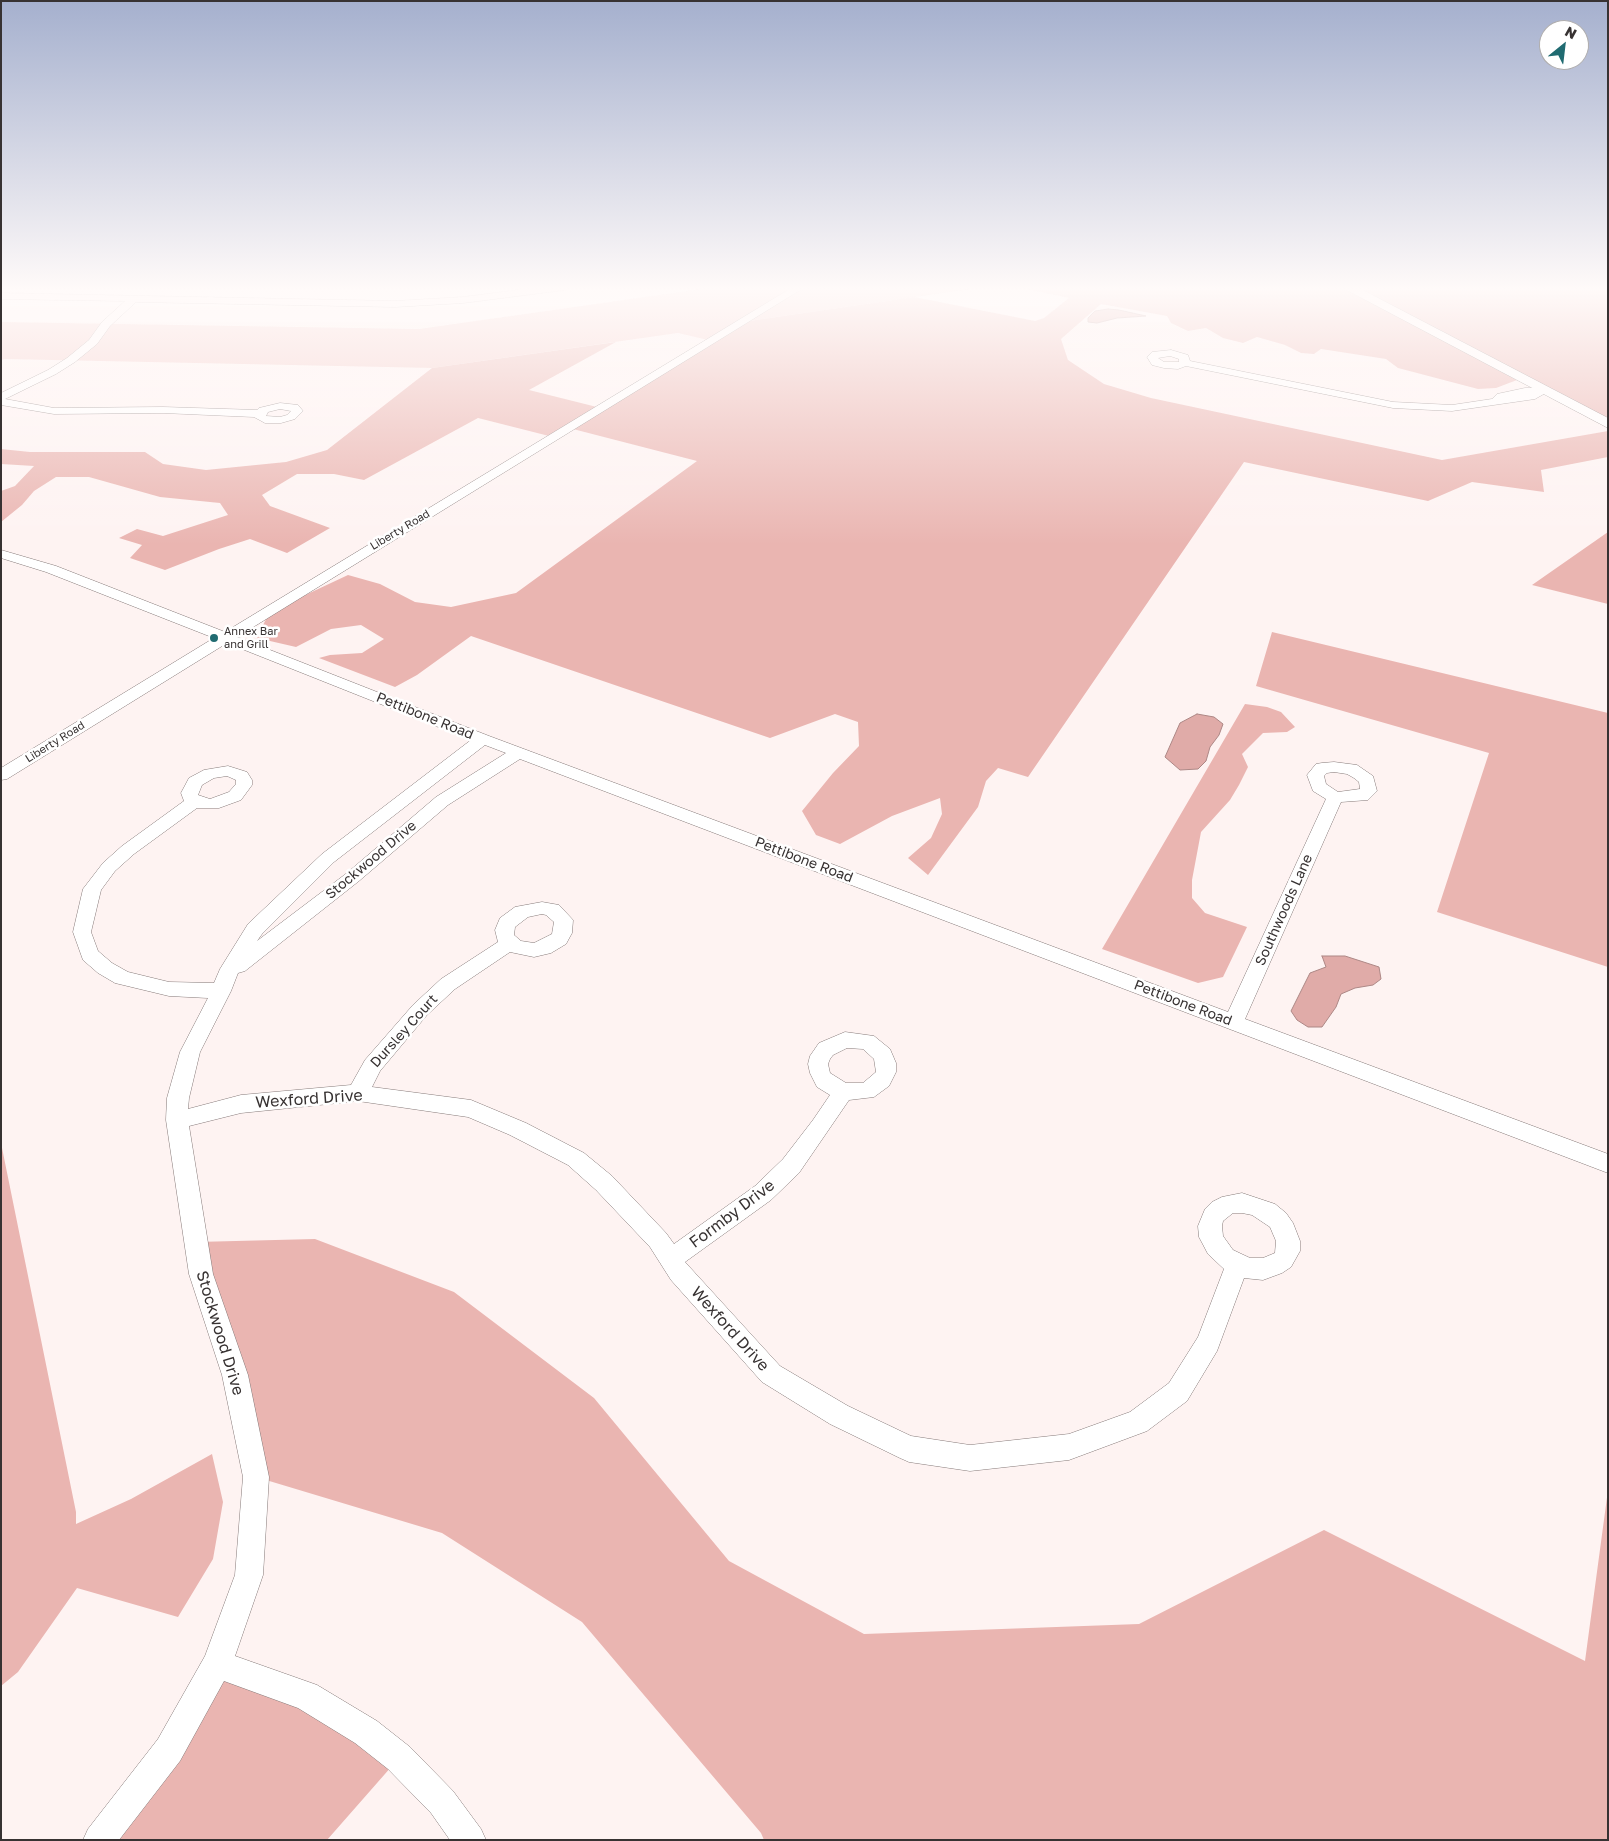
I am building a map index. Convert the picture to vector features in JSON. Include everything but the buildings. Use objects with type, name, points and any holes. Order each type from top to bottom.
[{"type":"main road","points":[[1509,373],[1608,424]]},
{"type":"street","points":[[1,397],[48,373]]},
{"type":"street","name":"Liberty Road","points":[[1,775],[659,373]]},
{"type":"street","points":[[1236,373],[1405,406],[1444,408],[1535,396],[1543,391]]},
{"type":"street","points":[[1,402],[54,411],[173,410],[260,414]]},
{"type":"street","name":"Pettibone Road","points":[[1,554],[51,569],[483,739],[1608,1164]]},
{"type":"street","name":"Stockwood Drive","points":[[99,1840],[169,1750],[217,1664],[249,1575],[256,1477],[235,1375],[201,1274],[177,1120],[178,1098],[190,1052],[224,983],[256,929],[328,858],[483,739]]},
{"type":"street","name":"Stockwood Drive","points":[[224,983],[442,801],[520,752]]},
{"type":"street","name":"Southwoods Lane","points":[[1233,1022],[1335,797]]},
{"type":"street","points":[[404,801],[401,808],[407,813],[413,815],[429,812]]},
{"type":"street","points":[[195,802],[128,850],[109,867],[92,889],[82,932],[90,955],[104,968],[122,978],[169,989],[224,983]]},
{"type":"street","name":"Dursley Court","points":[[358,1093],[372,1066],[420,1010],[448,984],[510,943]]},
{"type":"street","name":"Formby Drive","points":[[670,1260],[737,1213],[777,1180],[791,1166],[821,1126],[843,1092]]},
{"type":"street","name":"Wexford Drive","points":[[177,1120],[241,1104],[358,1093],[471,1109],[518,1129],[576,1159],[604,1182],[658,1240],[679,1273],[771,1374],[839,1415],[909,1449],[970,1458],[1069,1447],[1138,1422],[1178,1392],[1208,1343],[1237,1264]]},
{"type":"street","points":[[217,1664],[306,1696],[366,1732],[399,1758],[442,1802],[470,1840]]},
{"type":"shaded area","points":[[426,373],[560,373],[529,390],[601,408],[659,373],[1087,373],[1104,384],[1151,398],[1442,460],[1608,431],[1608,457],[1541,470],[1544,492],[1472,482],[1428,501],[1244,462],[1028,777],[998,768],[986,781],[978,807],[928,875],[908,858],[931,838],[942,814],[940,798],[892,816],[840,844],[816,835],[802,811],[833,773],[859,746],[858,722],[835,714],[770,738],[471,636],[417,675],[395,687],[319,658],[330,655],[362,653],[384,639],[361,625],[331,629],[296,647],[257,638],[266,619],[284,605],[348,575],[380,584],[415,602],[451,607],[516,593],[697,461],[569,428],[553,437],[478,418],[364,480],[334,474],[297,474],[262,495],[270,506],[330,528],[287,553],[250,539],[165,570],[130,558],[142,545],[119,538],[137,529],[163,536],[228,515],[220,503],[160,497],[89,477],[56,477],[34,491],[22,505],[1,522],[1,491],[15,486],[34,466],[1,464],[1,449],[30,452],[145,452],[163,464],[206,470],[286,462],[327,450]]},
{"type":"shaded area","points":[[1417,373],[1504,373],[1517,380],[1496,388],[1478,389]]},
{"type":"shaded area","points":[[1505,373],[1608,373],[1608,424]]},
{"type":"shaded area","points":[[1608,532],[1608,604],[1532,585]]},
{"type":"shaded area","points":[[1272,632],[1608,713],[1608,967],[1437,912],[1489,753],[1256,686]]},
{"type":"shaded area","points":[[1245,704],[1267,707],[1281,712],[1295,727],[1287,732],[1263,733],[1242,754],[1248,767],[1239,785],[1230,800],[1201,832],[1192,880],[1192,898],[1205,913],[1247,927],[1223,977],[1198,983],[1102,949]]},
{"type":"shaded area","points":[[1197,714],[1214,717],[1223,724],[1219,735],[1210,747],[1206,761],[1198,769],[1180,770],[1165,757],[1180,723]]},
{"type":"shaded area","points":[[1322,956],[1345,956],[1379,967],[1381,979],[1373,985],[1355,988],[1341,994],[1336,1007],[1322,1027],[1308,1027],[1297,1020],[1291,1011],[1310,973],[1326,967]]},
{"type":"shaded area","points":[[1,1143],[76,1512],[76,1524],[131,1499],[212,1454],[223,1502],[213,1559],[178,1617],[77,1588],[18,1672],[1,1686]]},
{"type":"shaded area","points":[[315,1239],[454,1292],[594,1398],[729,1561],[864,1634],[1139,1624],[1324,1530],[1585,1661],[1608,1490],[1608,1840],[764,1840],[761,1833],[582,1622],[442,1533],[256,1477],[196,1242]]},
{"type":"shaded area","points":[[217,1664],[399,1758],[327,1840],[99,1840]]},
{"type":"place","name":"Annex Bar and Grill","points":[[214,638]]}]
